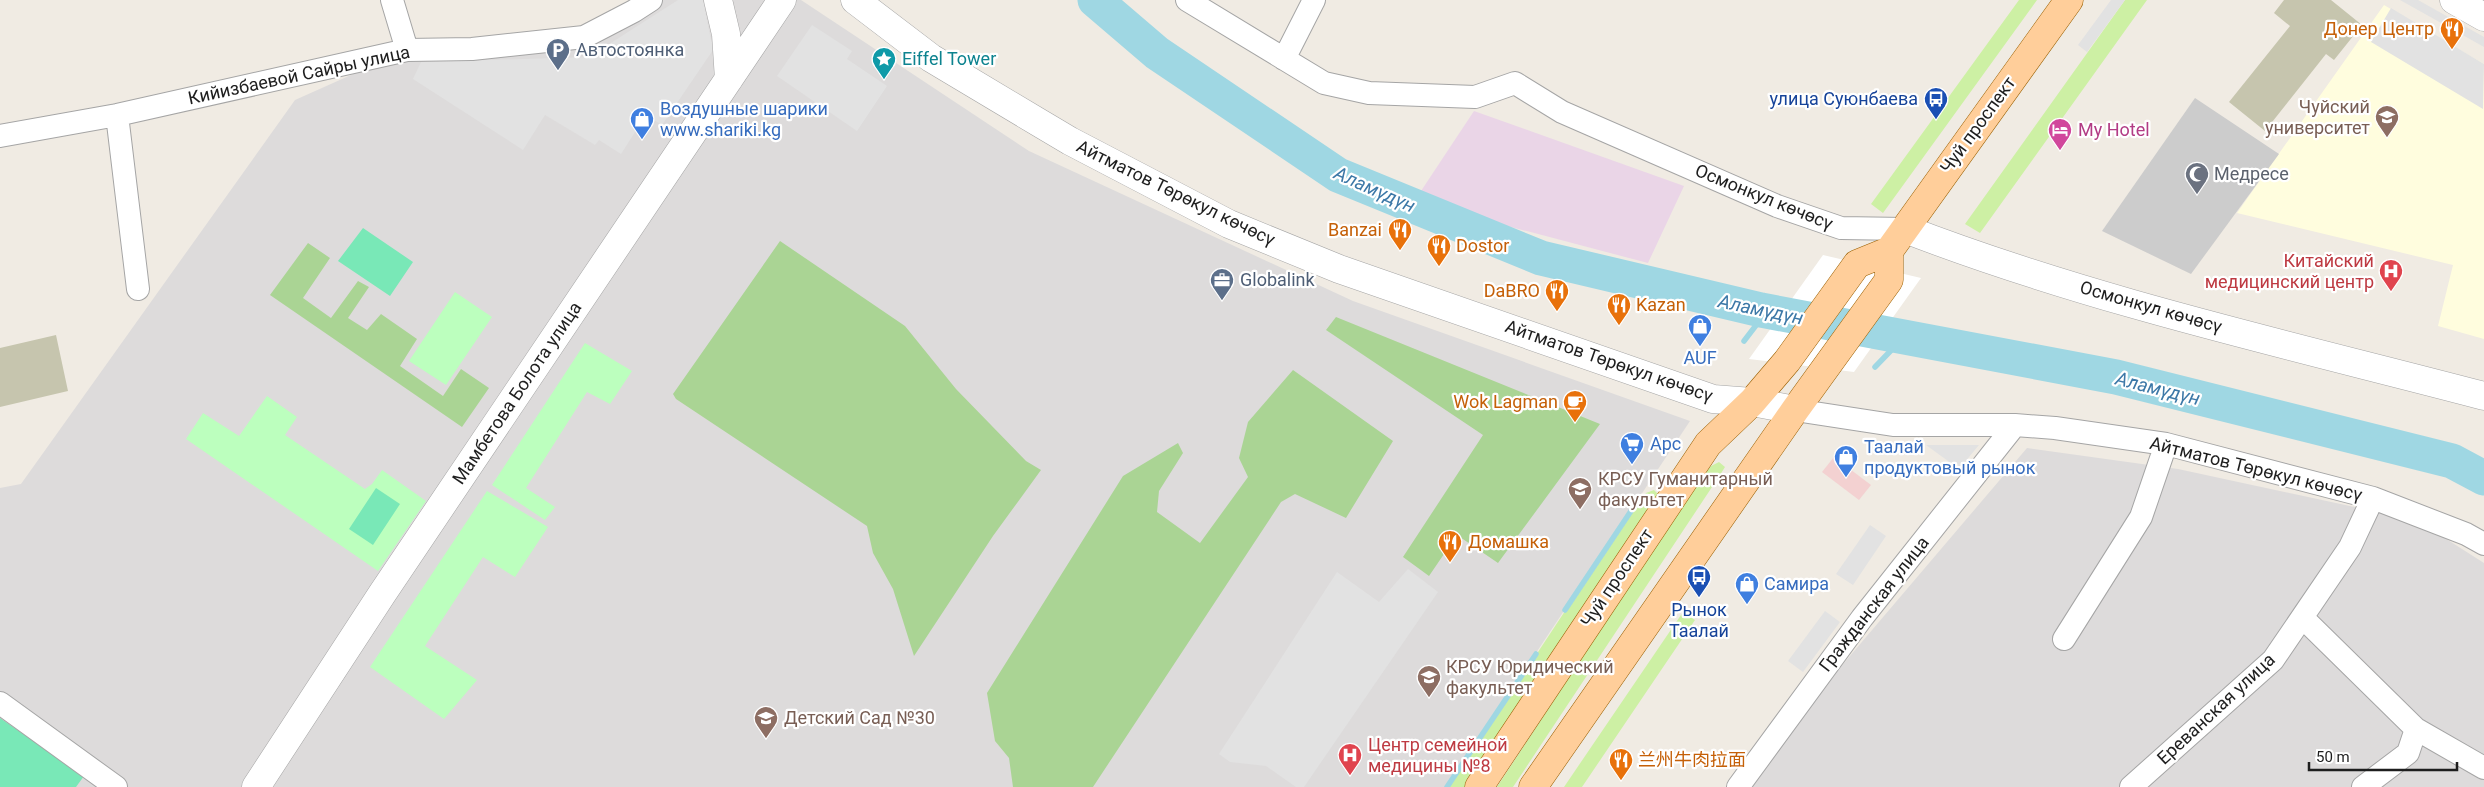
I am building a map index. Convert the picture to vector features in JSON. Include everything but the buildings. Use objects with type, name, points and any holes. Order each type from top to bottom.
[{"type":"main road","name":"Чуй проспект","points":[[1479,787],[1708,444],[1752,402],[1787,360],[1857,264],[1889,251],[2069,0]]},
{"type":"main road","points":[[1533,787],[1795,410],[1889,280],[1889,251]]},
{"type":"street","points":[[392,0],[407,50]]},
{"type":"street","name":"Кийизбаевой Сайры улица","points":[[0,136],[117,115],[407,50],[472,49],[584,37],[651,0]]},
{"type":"street","points":[[718,0],[726,34],[729,79]]},
{"type":"street","name":"Мамбетова Болота улица","points":[[256,787],[382,594],[782,0]]},
{"type":"street","name":"Айтматов Төрөкул көчөсү","points":[[855,0],[931,58],[1070,141],[1229,224],[1339,268],[1713,399],[1752,402],[1893,425],[2015,425],[2055,428],[2166,444],[2373,498],[2466,534],[2484,544]]},
{"type":"street","name":"Осмонкул көчөсү","points":[[1187,0],[1324,83],[1370,93],[1475,97],[1515,84],[1562,112],[1777,206],[1841,228],[1904,229],[1963,252],[2138,305],[2484,396]]},
{"type":"street","points":[[1284,59],[1314,0]]},
{"type":"street","points":[[2454,0],[2484,17]]},
{"type":"street","points":[[117,115],[138,289]]},
{"type":"street","name":"Гражданская улица","points":[[1738,787],[1856,625],[2015,425]]},
{"type":"street","points":[[2064,639],[2141,517],[2166,444]]},
{"type":"street","name":"Ереванская улица","points":[[2131,787],[2273,660],[2350,547],[2373,498]]},
{"type":"street","points":[[2303,618],[2416,729],[2484,768]]},
{"type":"street","points":[[0,703],[116,787]]},
{"type":"street","points":[[2363,787],[2408,753],[2416,729]]},
{"type":"shaded area","points":[[659,0],[801,0],[1029,151],[1353,301],[1690,421],[1447,787],[0,787],[0,488],[21,484],[295,100],[407,50],[586,44]]},
{"type":"shaded area","name":"Автостоянка","points":[[678,0],[703,0],[713,50],[662,125],[646,115],[621,154],[599,140],[595,145],[545,115],[523,150],[413,79],[421,62],[589,57]]},
{"type":"shaded area","points":[[2111,0],[2125,0],[2087,52],[2078,45]]},
{"type":"shaded area","points":[[2284,0],[2331,0],[2362,25],[2334,60],[2326,54],[2265,131],[2229,102],[2290,26],[2274,13]]},
{"type":"shaded area","points":[[2400,0],[2418,0],[2484,37],[2484,47]]},
{"type":"shaded area","name":"Чуйский университет","points":[[2384,5],[2484,64],[2484,339],[2438,326],[2453,265],[2237,213]]},
{"type":"shaded area","points":[[2391,8],[2484,64],[2483,109],[2371,42]]},
{"type":"shaded area","points":[[812,25],[852,51],[847,59],[887,86],[857,131],[777,76]]},
{"type":"shaded area","points":[[2195,98],[2279,154],[2191,274],[2102,231]]},
{"type":"shaded area","points":[[1474,111],[1684,186],[1648,263],[1496,223],[1421,191]]},
{"type":"shaded area","points":[[56,335],[68,391],[0,407],[0,348]]},
{"type":"shaded area","points":[[1926,445],[1979,445],[1959,469]]},
{"type":"shaded area","points":[[2027,448],[2178,469],[2373,511],[2429,528],[2484,563],[2484,787],[1752,787],[1821,690]]},
{"type":"shaded area","name":"Таалай продуктовый рынок","points":[[1834,457],[1871,485],[1859,500],[1822,472]]},
{"type":"shaded area","points":[[1870,525],[1886,536],[1853,585],[1836,574]]},
{"type":"shaded area","points":[[1408,569],[1438,592],[1304,787],[1296,787],[1266,766],[1230,762],[1219,754],[1337,572],[1379,602]]},
{"type":"shaded area","points":[[1825,611],[1840,622],[1803,672],[1788,661]]},
{"type":"green space","points":[[2019,0],[2037,0],[1883,213],[1871,204]]},
{"type":"green space","points":[[2125,0],[2147,0],[1980,233],[1965,224]]},
{"type":"green space","points":[[363,228],[413,262],[390,296],[338,261]]},
{"type":"green space","points":[[780,241],[905,326],[956,389],[1026,461],[1041,470],[993,536],[914,656],[893,589],[873,553],[867,526],[676,399],[673,394]]},
{"type":"green space","points":[[308,243],[330,258],[303,298],[331,318],[358,281],[369,287],[348,318],[367,330],[381,314],[417,339],[400,366],[443,396],[461,369],[489,388],[462,427],[270,295]]},
{"type":"green space","points":[[455,292],[492,317],[446,385],[409,361]]},
{"type":"green space","points":[[1336,317],[1600,424],[1498,563],[1457,535],[1429,576],[1403,557],[1483,435],[1326,330]]},
{"type":"green space","points":[[585,343],[632,371],[610,404],[587,392],[526,488],[555,507],[545,520],[492,485]]},
{"type":"green space","points":[[1293,370],[1393,441],[1346,518],[1295,494],[1281,502],[1093,787],[1013,787],[1009,758],[995,741],[987,693],[1123,476],[1178,443],[1183,453],[1159,491],[1157,512],[1200,543],[1248,477],[1239,458],[1248,422]]},
{"type":"green space","points":[[267,396],[297,417],[285,435],[365,489],[372,484],[382,470],[426,501],[378,571],[186,439],[203,413],[239,436]]},
{"type":"green space","points":[[1719,462],[1725,467],[1513,787],[1497,787],[1693,489],[1711,466]]},
{"type":"green space","points":[[376,488],[400,504],[373,545],[349,529]]},
{"type":"green space","points":[[1654,490],[1659,495],[1466,787],[1449,787],[1627,517],[1646,493]]},
{"type":"green space","points":[[487,491],[548,527],[515,577],[483,557],[425,646],[477,680],[444,719],[370,667]]},
{"type":"green space","points":[[1683,612],[1695,620],[1582,787],[1564,787]]},
{"type":"green space","points":[[0,718],[84,776],[76,787],[0,787]]},
{"type":"pier","points":[[1823,255],[1921,278],[1854,372],[1749,359]]},
{"type":"waterway","name":"Аламүдүн","points":[[1095,0],[1157,53],[1338,175],[1541,258],[1761,310],[2116,377],[2452,461],[2484,478]]},
{"type":"waterway","points":[[1744,341],[1767,311]]},
{"type":"waterway","points":[[1875,367],[1904,337]]},
{"type":"waterway","points":[[1565,610],[1631,511]]},
{"type":"waterway","points":[[1447,787],[1536,654]]},
{"type":"place","name":"Донер Центр","points":[[2452,50]]},
{"type":"place","name":"Автостоянка","points":[[558,71]]},
{"type":"place","name":"Eiffel Tower","points":[[884,80]]},
{"type":"place","name":"улица Суюнбаева","points":[[1936,120]]},
{"type":"place","name":"Чуйский университет","points":[[2387,138]]},
{"type":"place","name":"Воздушные шарики www.shariki.kg","points":[[642,140]]},
{"type":"place","name":"My Hotel","points":[[2060,151]]},
{"type":"place","name":"Медресе","points":[[2197,195]]},
{"type":"place","name":"Banzai","points":[[1400,251]]},
{"type":"place","name":"Dostor","points":[[1439,267]]},
{"type":"place","name":"Китайский медицинский центр","points":[[2391,292]]},
{"type":"place","name":"Globalink","points":[[1222,301]]},
{"type":"place","name":"DaBRO","points":[[1557,312]]},
{"type":"place","name":"Kazan","points":[[1619,326]]},
{"type":"place","name":"AUF","points":[[1700,347]]},
{"type":"place","name":"Wok Lagman","points":[[1575,423]]},
{"type":"place","name":"Арс","points":[[1632,465]]},
{"type":"place","name":"Таалай продуктовый рынок","points":[[1846,478]]},
{"type":"place","name":"КРСУ Гуманитарный факультет","points":[[1580,510]]},
{"type":"place","name":"Домашка","points":[[1450,563]]},
{"type":"place","name":"Рынок Таалай","points":[[1699,598]]},
{"type":"place","name":"Самира","points":[[1747,605]]},
{"type":"place","name":"КРСУ Юридический факультет","points":[[1429,698]]},
{"type":"place","name":"Детский Сад №30","points":[[766,739]]},
{"type":"place","name":"Центр семейной медицины №8","points":[[1350,776]]},
{"type":"place","name":"兰州牛肉拉面","points":[[1621,781]]}]
